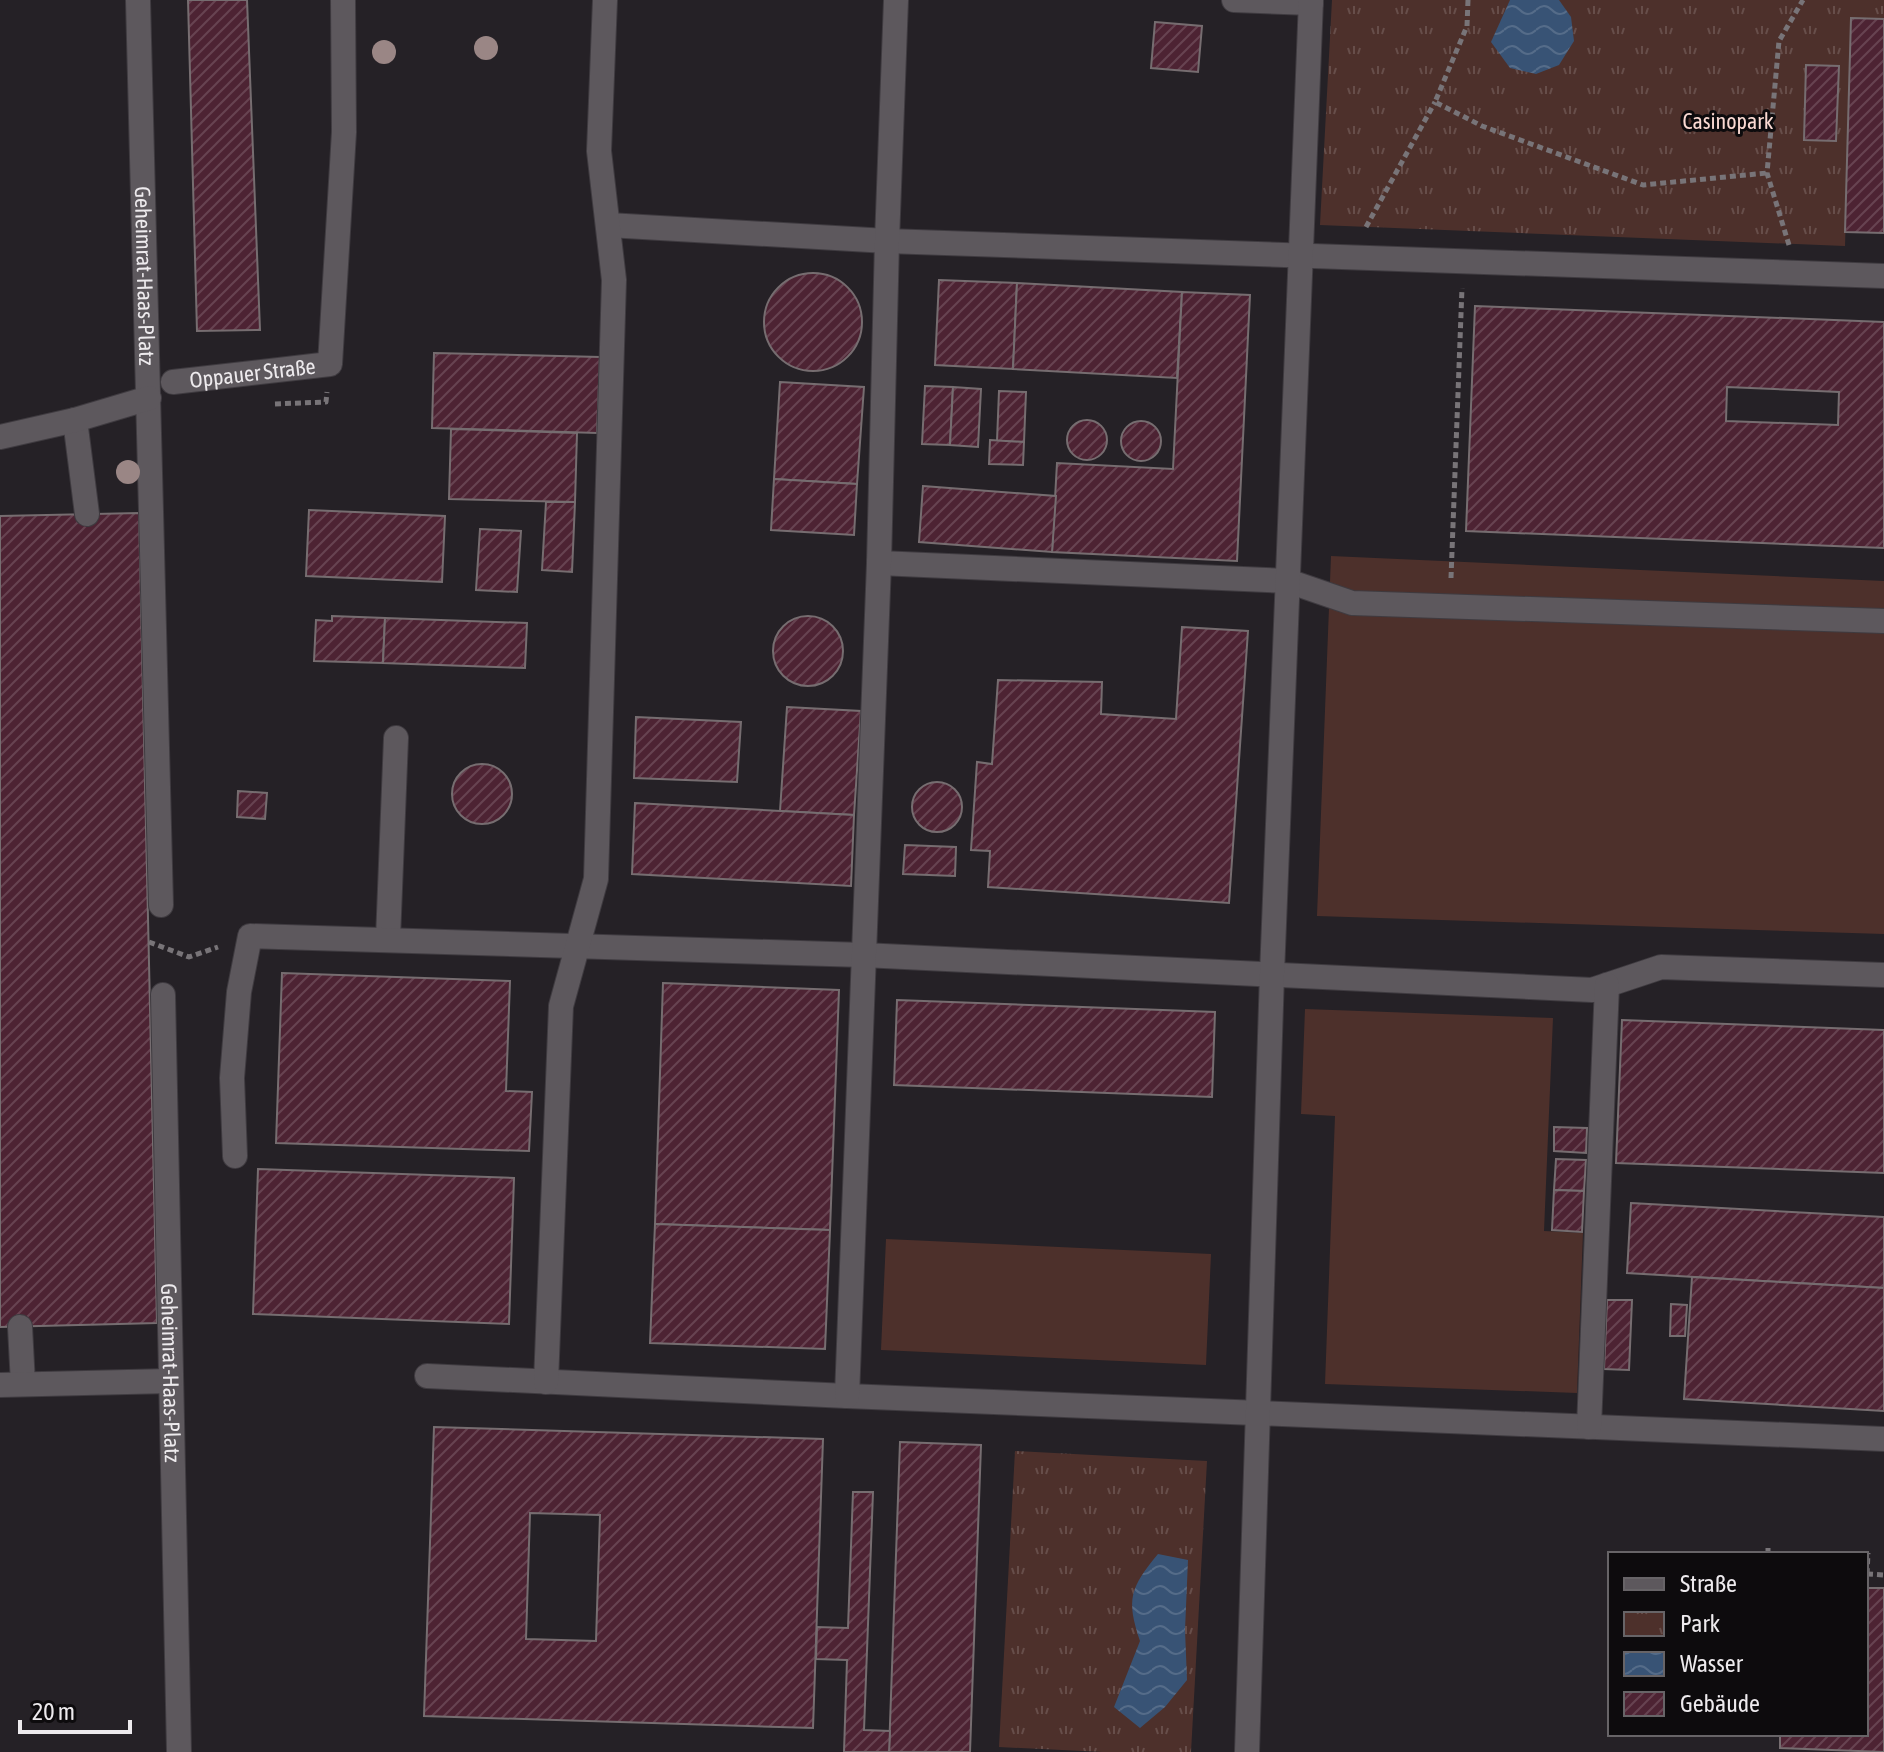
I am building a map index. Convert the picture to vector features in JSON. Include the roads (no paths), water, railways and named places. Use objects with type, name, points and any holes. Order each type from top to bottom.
[{"type":"street","name":"Geheimrat-Haas-Platz","points":[[0,437],[75,420],[149,398],[138,0]]},
{"type":"street","name":"Oppauer Straße","points":[[173,382],[330,364],[344,132],[343,0]]},
{"type":"street","points":[[546,1382],[561,1006],[596,879],[614,280],[599,151],[605,0]]},
{"type":"street","points":[[847,1396],[879,563],[896,0]]},
{"type":"street","points":[[1234,0],[1311,2],[1272,974],[1247,1752]]},
{"type":"street","points":[[608,225],[887,241],[1884,276]]},
{"type":"street","points":[[149,398],[161,905]]},
{"type":"street","points":[[75,420],[87,514]]},
{"type":"street","points":[[879,563],[1288,581],[1352,603],[1884,621]]},
{"type":"street","points":[[388,939],[396,738]]},
{"type":"street","points":[[235,1156],[232,1078],[239,992],[250,936],[863,955],[1592,990],[1661,967],[1884,975]]},
{"type":"street","points":[[1589,1427],[1607,985]]},
{"type":"street","name":"Geheimrat-Haas-Platz","points":[[163,995],[179,1752]]},
{"type":"street","points":[[20,1327],[12,1384],[170,1381]]},
{"type":"street","points":[[427,1376],[1884,1439]]},
{"type":"water","points":[[1510,0],[1559,0],[1571,17],[1574,41],[1559,65],[1536,74],[1510,68],[1491,42]]},
{"type":"water","points":[[1158,1554],[1188,1560],[1185,1630],[1187,1680],[1165,1707],[1140,1728],[1114,1707],[1140,1641],[1133,1614],[1133,1594],[1141,1576]]},
{"type":"park label","name":"Casinopark","points":[[1728,121]]}]
